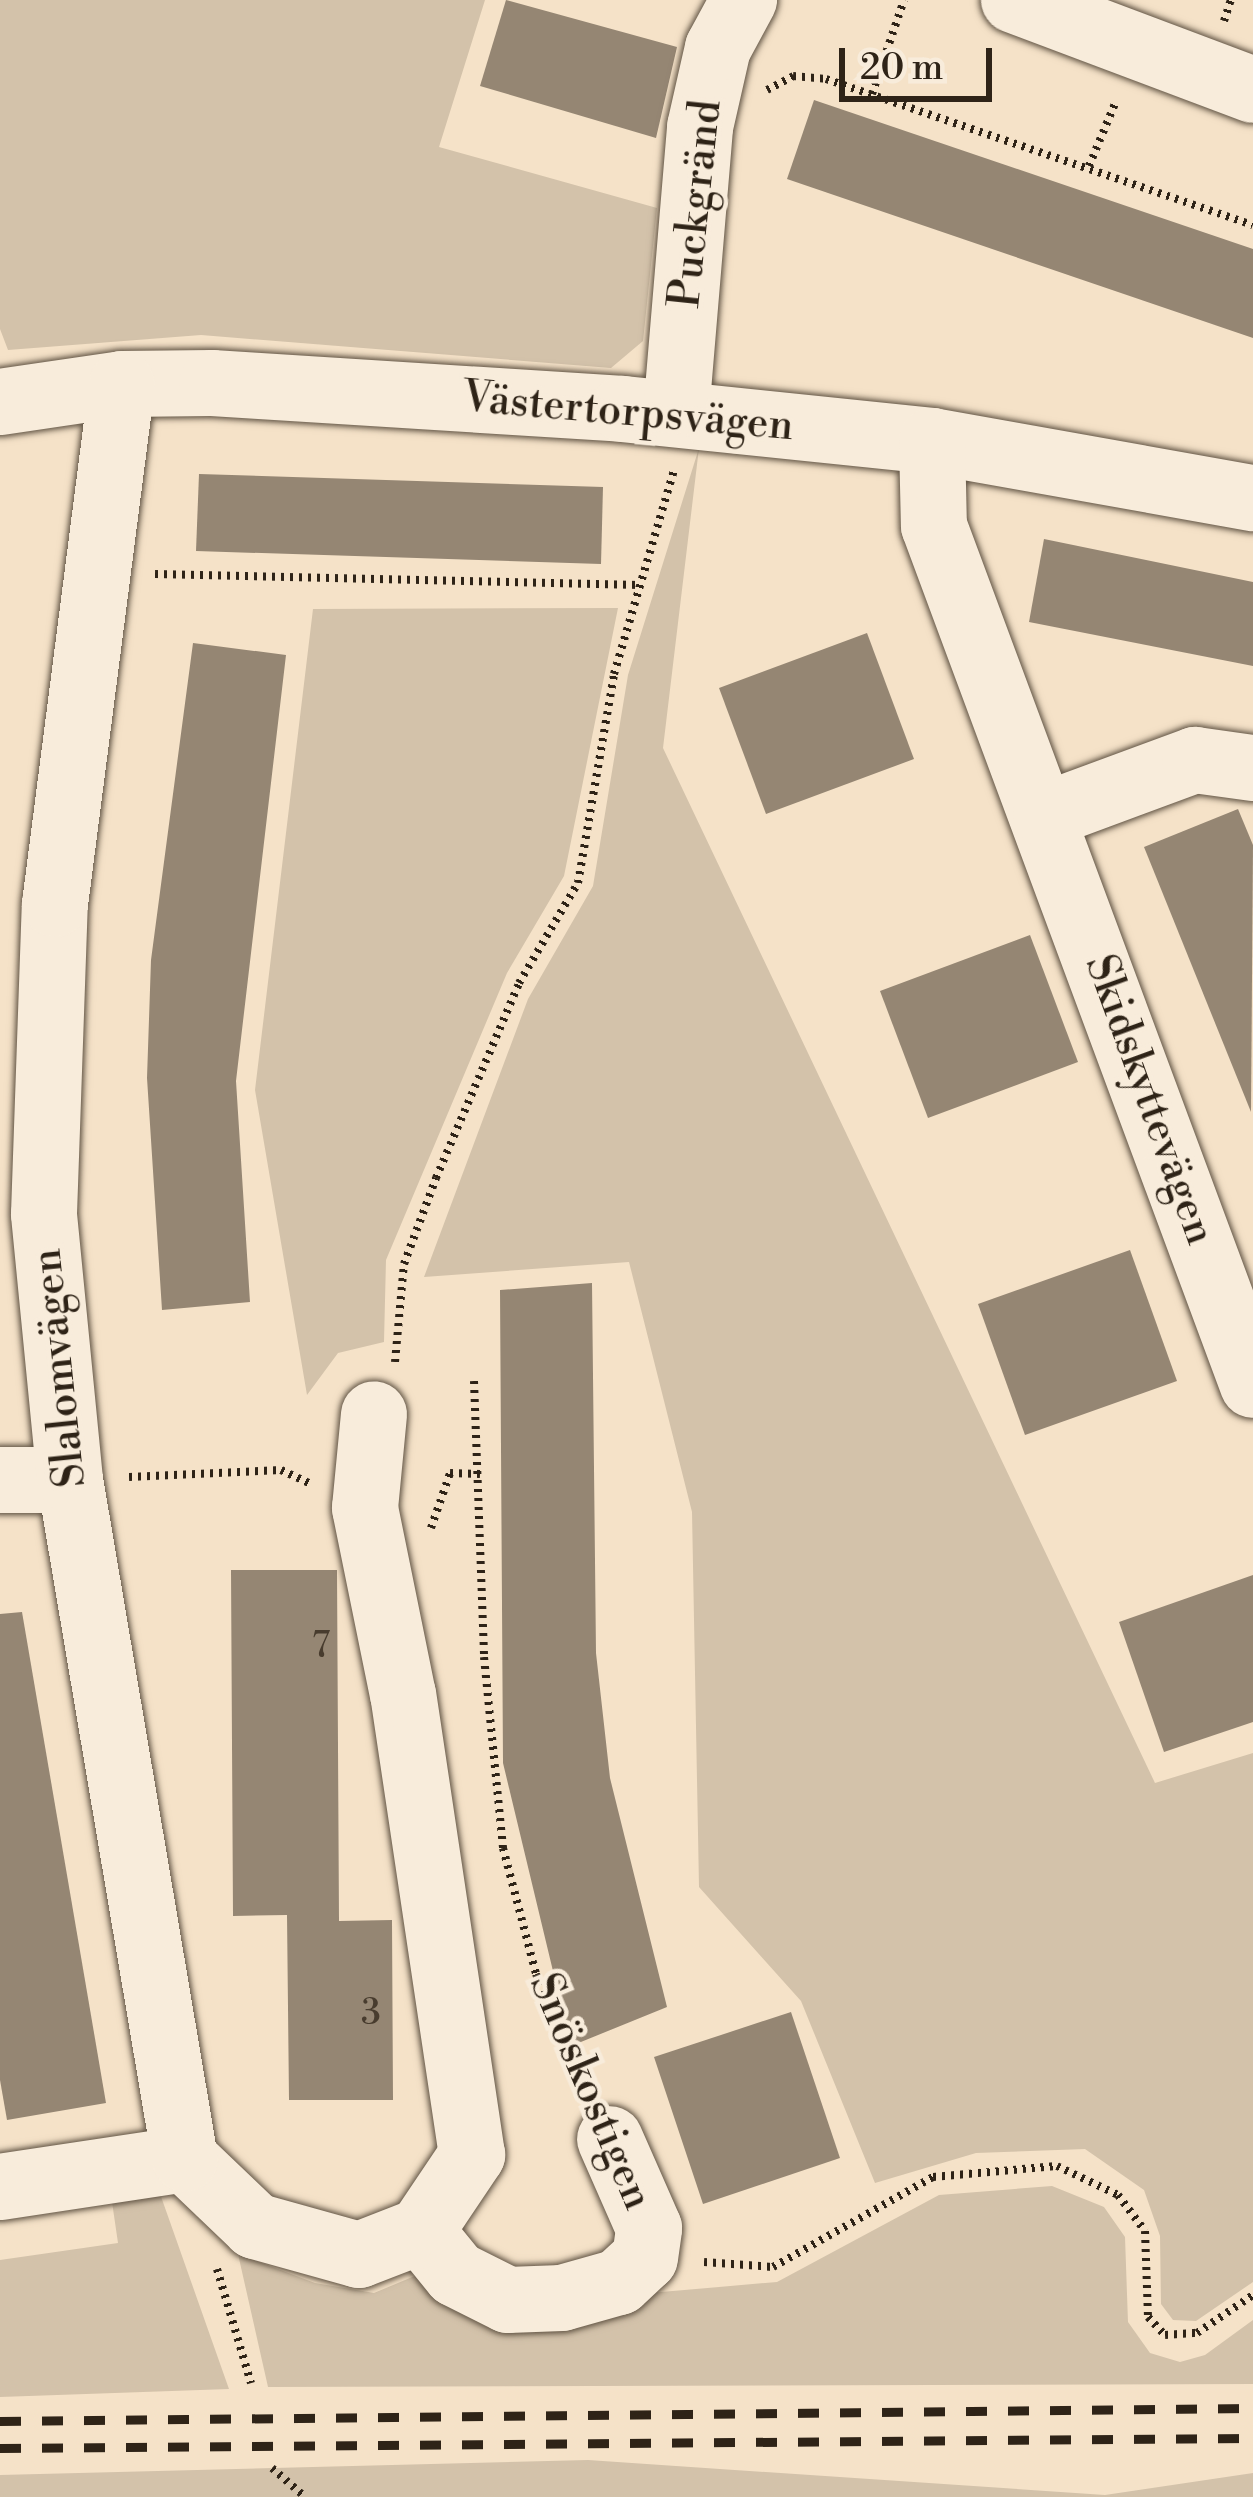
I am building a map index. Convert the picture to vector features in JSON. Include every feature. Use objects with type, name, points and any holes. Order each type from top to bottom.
[{"type":"street","name":"Puckgränd","points":[[676,414],[700,127],[718,48],[744,0]]},
{"type":"street","points":[[1014,0],[1253,90]]},
{"type":"street","name":"Västertorpsvägen","points":[[0,402],[122,384],[212,383],[676,414],[932,441],[1253,498]]},
{"type":"street","name":"Slalomvägen","points":[[122,384],[55,904],[44,1214],[70,1480],[185,2159]]},
{"type":"street","name":"Skidskyttevägen","points":[[932,441],[934,526],[1046,815],[1253,1385]]},
{"type":"street","points":[[1046,815],[1195,760],[1253,768]]},
{"type":"street","points":[[0,2187],[185,2159],[255,2226],[359,2255],[421,2231],[472,2156],[403,1695],[365,1508],[374,1414]]},
{"type":"street","points":[[0,1480],[70,1480]]},
{"type":"street","name":"Snöskostigen","points":[[421,2231],[456,2274],[508,2300],[562,2298],[619,2282],[644,2258],[649,2228],[610,2139]]},
{"type":"path","points":[[872,94],[904,0]]},
{"type":"path","points":[[700,127],[793,76],[872,94],[1253,225]]},
{"type":"path","points":[[374,1414],[402,1348],[404,1264],[436,1178],[519,983],[578,883],[614,674],[673,483],[676,414]]},
{"type":"path","points":[[98,573],[640,585]]},
{"type":"path","name":"Snöskostigen","points":[[474,1382],[484,1657],[503,1848],[536,1974],[578,2085],[610,2139]]},
{"type":"path","points":[[70,1480],[281,1470]]},
{"type":"path","points":[[644,2258],[772,2267],[933,2176],[1057,2165],[1118,2195],[1145,2231],[1148,2317],[1165,2335],[1197,2333],[1253,2295]]},
{"type":"path","points":[[272,2468],[305,2497]]},
{"type":"shaded area","points":[[0,0],[485,0],[439,147],[657,208],[643,341],[611,368],[201,335],[8,350],[0,329]]},
{"type":"shaded area","points":[[699,448],[663,748],[1155,1783],[1253,1753],[1253,2282],[1196,2321],[1173,2320],[1161,2304],[1160,2236],[1144,2190],[1085,2149],[976,2153],[875,2183],[801,2001],[699,1887],[692,1512],[629,1262],[424,1277],[528,999],[593,886],[628,675]]},
{"type":"shaded area","points":[[618,608],[564,876],[507,973],[386,1260],[384,1342],[338,1353],[307,1395],[255,1090],[313,609]]},
{"type":"shaded area","points":[[1052,2186],[1104,2207],[1125,2237],[1128,2322],[1150,2353],[1180,2362],[1205,2355],[1253,2320],[1253,2384],[268,2387],[238,2254],[315,2283],[374,2293],[429,2270],[638,2294],[777,2282],[939,2195]]},
{"type":"shaded area","points":[[158,2188],[229,2389],[0,2397],[0,2260],[118,2243],[112,2202]]},
{"type":"shaded area","points":[[588,2460],[1105,2495],[1253,2473],[1253,2497],[0,2497],[0,2475]]},
{"type":"building","points":[[506,0],[677,47],[656,138],[480,86]]},
{"type":"building","points":[[814,100],[1253,249],[1253,338],[787,179]]},
{"type":"building","points":[[199,474],[603,487],[601,564],[196,551]]},
{"type":"building","points":[[1044,539],[1253,582],[1253,666],[1029,622]]},
{"type":"building","points":[[867,633],[914,759],[766,814],[719,688]]},
{"type":"building","points":[[193,643],[286,655],[236,1081],[250,1302],[162,1310],[147,1078],[151,960]]},
{"type":"building","points":[[1238,809],[1253,845],[1251,1112],[1144,847]]},
{"type":"building","points":[[1030,935],[1078,1062],[928,1118],[880,991]]},
{"type":"building","points":[[1130,1250],[1177,1381],[1025,1435],[978,1304]]},
{"type":"building","points":[[592,1283],[596,1653],[610,1778],[667,2007],[571,2046],[503,1763],[500,1290]]},
{"type":"building","points":[[231,1570],[337,1570],[339,1921],[392,1920],[393,2100],[289,2100],[287,1915],[233,1916]]},
{"type":"building","points":[[1253,1575],[1253,1722],[1164,1752],[1119,1622]]},
{"type":"building","points":[[22,1612],[106,2103],[7,2120],[0,2080],[0,1614]]},
{"type":"building","points":[[791,2012],[840,2158],[703,2204],[654,2057]]},
{"type":"railway","points":[[0,2421],[1253,2408]]},
{"type":"railway","points":[[0,2448],[1253,2438]]}]
